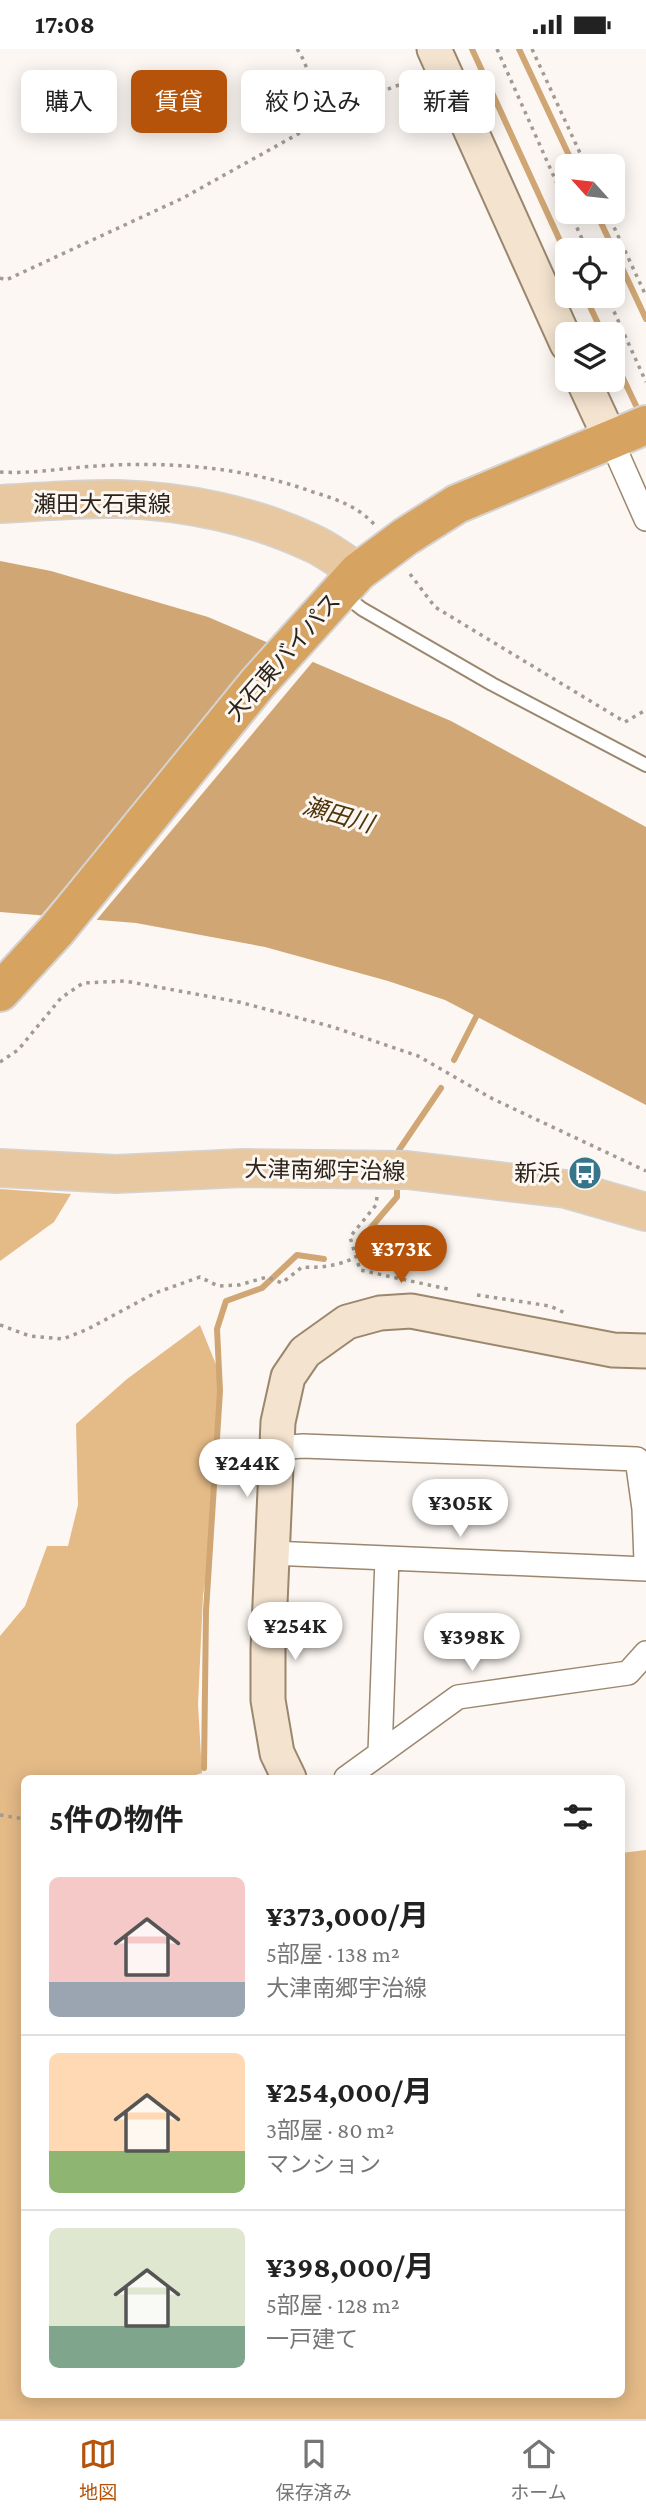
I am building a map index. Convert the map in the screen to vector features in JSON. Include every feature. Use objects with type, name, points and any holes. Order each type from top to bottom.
[{"type":"highway","name":"大石東バイパス","points":[[0,992],[56,931],[258,683],[349,582],[405,537],[457,504],[646,425]]},
{"type":"main road","name":"瀬田大石東線","points":[[0,504],[118,499],[174,503],[223,512],[314,543],[349,582]]},
{"type":"main road","name":"大津南郷宇治線","points":[[0,1168],[116,1174],[243,1168],[407,1170],[566,1189],[646,1212]]},
{"type":"street","points":[[439,59],[557,322]]},
{"type":"street","points":[[589,392],[646,519]]},
{"type":"street","points":[[288,1775],[277,1753],[268,1700],[271,1553],[278,1422],[288,1377],[304,1352],[346,1322],[380,1313],[411,1311],[613,1350],[646,1351]]},
{"type":"street","points":[[276,1448],[303,1446],[637,1459],[644,1509],[646,1561]]},
{"type":"street","points":[[271,1553],[646,1569]]},
{"type":"street","points":[[380,1753],[387,1558]]},
{"type":"street","points":[[350,1775],[458,1697],[628,1673],[646,1653]]},
{"type":"lane","points":[[349,582],[362,609],[492,684],[646,765]]},
{"type":"path","points":[[298,49],[306,70]]},
{"type":"path","points":[[497,49],[555,179]]},
{"type":"path","points":[[532,49],[580,154]]},
{"type":"path","points":[[385,88],[439,59]]},
{"type":"path","points":[[0,278],[6,280],[183,198],[300,133]]},
{"type":"path","points":[[613,224],[646,296]]},
{"type":"path","points":[[612,308],[646,383]]},
{"type":"path","points":[[410,574],[435,607],[625,722],[646,710]]},
{"type":"path","points":[[0,1062],[18,1050],[61,998],[83,983],[125,981],[239,1002],[333,1027],[418,1056],[493,1099],[646,1171]]},
{"type":"path","points":[[382,1169],[376,1205],[350,1237],[360,1270],[458,1291]]},
{"type":"path","points":[[0,1325],[30,1336],[63,1339],[88,1329],[155,1293],[200,1277],[218,1286],[239,1285],[267,1277],[282,1283],[302,1267],[318,1268],[342,1264],[356,1257]]},
{"type":"path","points":[[471,1294],[550,1306],[574,1317]]},
{"type":"path","points":[[0,1815],[21,1818]]},
{"type":"shaded area","points":[[0,1189],[71,1194],[54,1222],[0,1261]]},
{"type":"shaded area","points":[[200,1325],[219,1372],[198,1704],[202,1773],[21,1775],[21,2398],[625,2398],[625,1853],[646,1850],[646,2419],[0,2419],[0,1636],[25,1606],[47,1546],[68,1546],[78,1505],[76,1424],[127,1379]]},
{"type":"water","name":"瀬田川","points":[[0,561],[51,571],[208,617],[451,721],[646,827],[646,1105],[445,1000],[388,981],[265,947],[136,923],[0,912]]},
{"type":"pier","points":[[272,641],[315,659],[94,923],[39,918]]},
{"type":"waterway","points":[[472,49],[559,238]]},
{"type":"waterway","points":[[519,49],[568,154]]},
{"type":"waterway","points":[[602,224],[646,319]]},
{"type":"waterway","points":[[591,308],[597,322]]},
{"type":"waterway","points":[[625,382],[640,414]]},
{"type":"waterway","points":[[454,1060],[480,1013]]},
{"type":"waterway","points":[[398,1157],[399,1150],[441,1088]]},
{"type":"waterway","points":[[362,1238],[397,1197],[397,1191]]},
{"type":"waterway","points":[[204,1768],[206,1611],[220,1391],[217,1329],[226,1301],[262,1288],[297,1255],[324,1259]]},
{"type":"place","name":"新浜","points":[[585,1173]]}]
